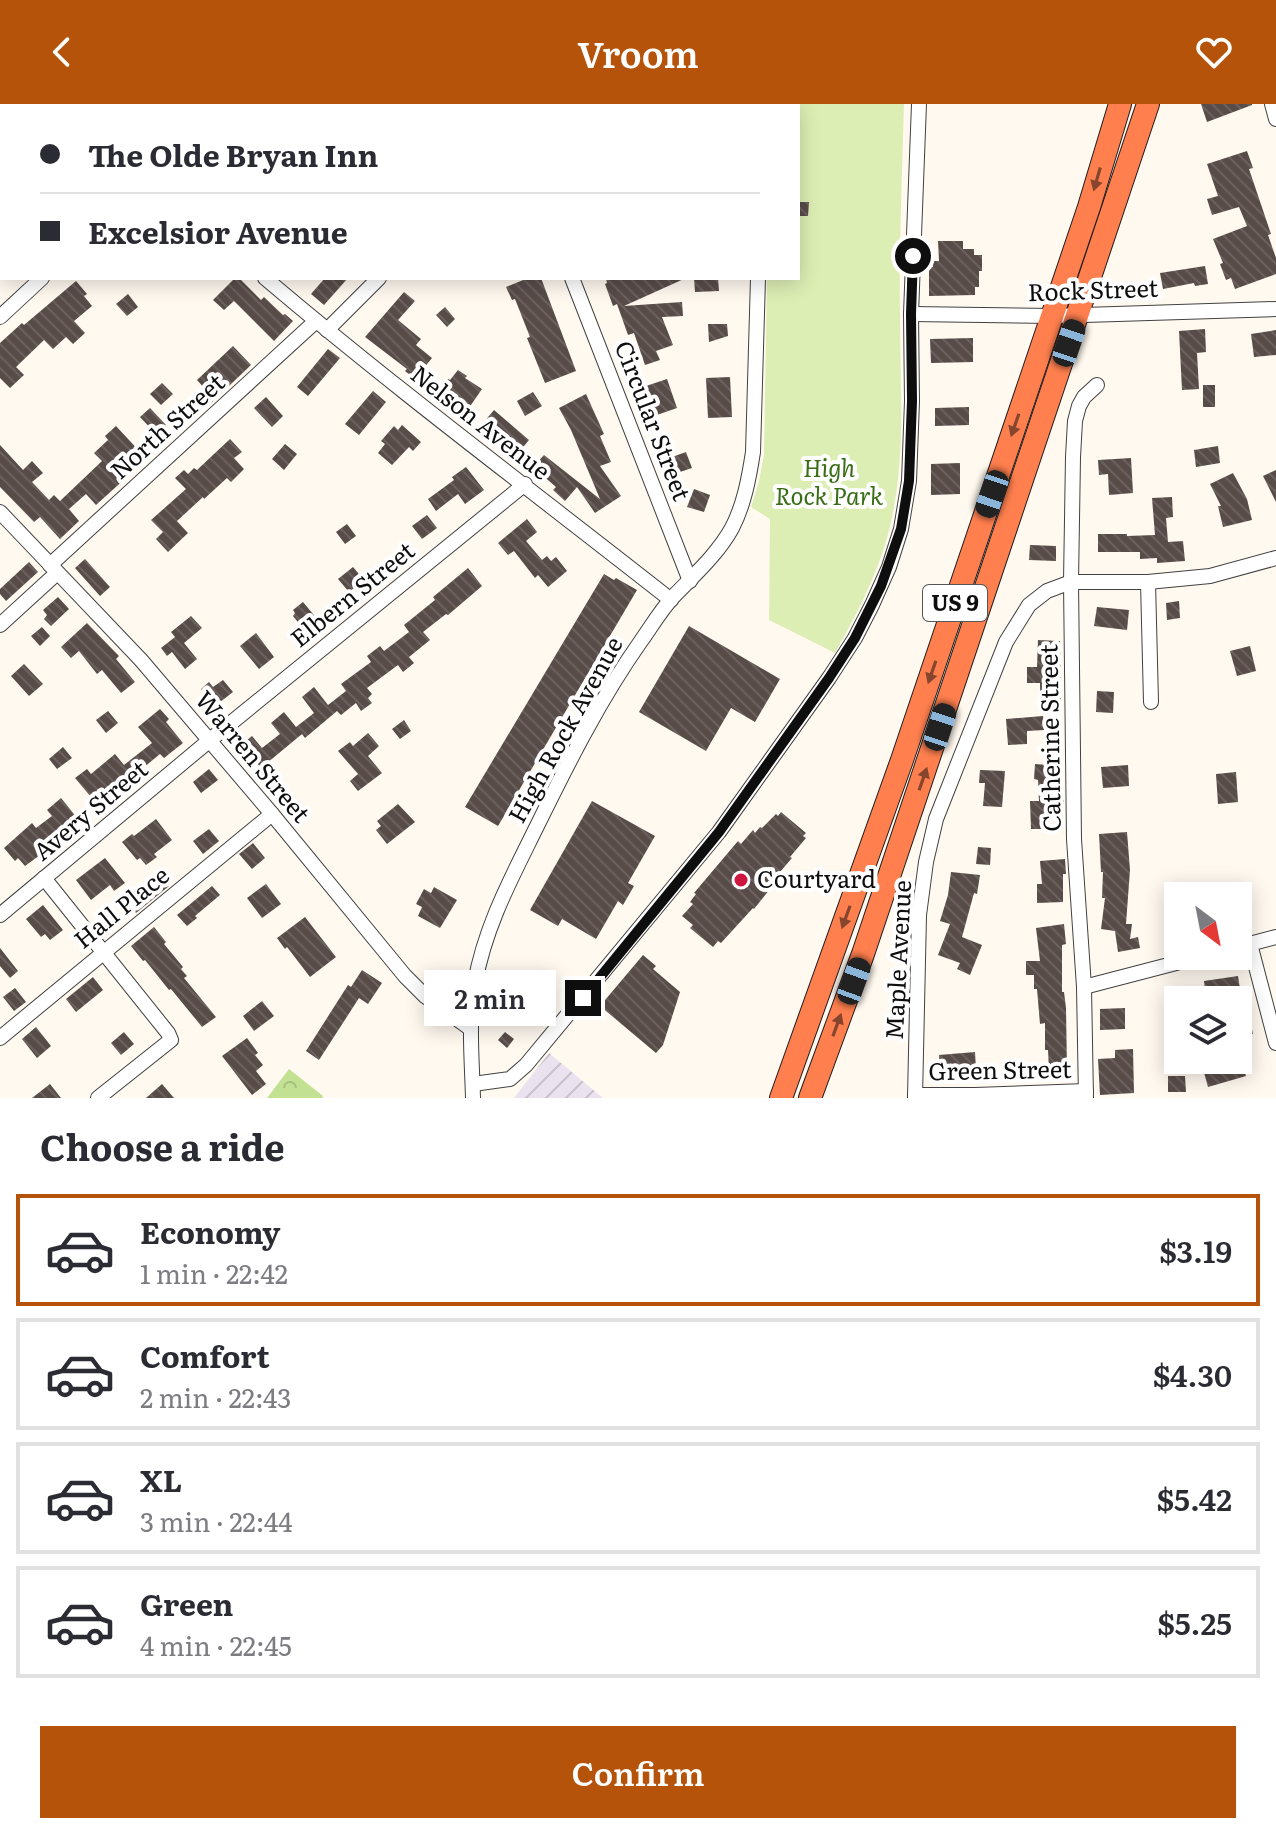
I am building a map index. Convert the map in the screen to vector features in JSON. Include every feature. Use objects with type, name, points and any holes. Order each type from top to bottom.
[{"type":"highway","name":"US 9","points":[[781,1098],[902,760],[1089,207],[1120,104]]},
{"type":"highway","name":"US 9","points":[[810,1098],[863,954],[1148,104]]},
{"type":"street","points":[[473,1091],[510,1079],[526,1065],[719,832],[829,678],[855,638],[881,586],[901,529],[909,481],[911,314],[919,104]]},
{"type":"street","points":[[1272,104],[1276,119]]},
{"type":"street","points":[[0,317],[40,280]]},
{"type":"street","name":"Nelson Avenue","points":[[267,280],[425,409],[671,600]]},
{"type":"street","name":"North Street","points":[[0,625],[53,569],[321,326],[377,280]]},
{"type":"street","name":"Circular Street","points":[[573,280],[690,581]]},
{"type":"street","name":"High Rock Avenue","points":[[473,1091],[471,1029],[475,984],[487,935],[501,898],[560,778],[608,692],[671,600],[714,555],[738,516],[753,452],[758,280]]},
{"type":"street","name":"Rock Street","points":[[911,314],[1052,316],[1276,309]]},
{"type":"street","name":"Catherine Street","points":[[1086,1095],[1084,987],[1074,839],[1071,582],[1075,421],[1084,397],[1097,385]]},
{"type":"street","name":"Elbern Street","points":[[210,740],[525,484]]},
{"type":"street","name":"Warren Street","points":[[0,512],[141,660],[405,976],[425,996],[471,1029]]},
{"type":"street","points":[[1071,582],[1148,582],[1210,576],[1276,558]]},
{"type":"street","name":"Maple Avenue","points":[[915,1096],[919,915],[936,819],[1006,642],[1017,622],[1029,605],[1047,591],[1071,582]]},
{"type":"street","points":[[1148,582],[1151,702]]},
{"type":"street","name":"Avery Street","points":[[0,915],[210,740]]},
{"type":"street","name":"Hall Place","points":[[0,1038],[272,814]]},
{"type":"street","points":[[44,878],[171,1040],[98,1098]]},
{"type":"street","points":[[1252,943],[1276,937]]},
{"type":"street","points":[[1084,987],[1164,966]]},
{"type":"street","points":[[1252,970],[1276,1043]]},
{"type":"street","name":"Green Street","points":[[915,1096],[1086,1095]]},
{"type":"shaded area","points":[[549,1053],[603,1098],[514,1098]]},
{"type":"green space","name":"High Rock Park","points":[[800,104],[904,104],[898,478],[880,561],[835,653],[769,620],[770,519],[751,507],[764,455],[767,280],[800,280]]},
{"type":"green space","points":[[289,1069],[323,1096],[322,1098],[267,1098]]},
{"type":"building","points":[[1201,104],[1252,104],[1252,105],[1207,122]]},
{"type":"building","points":[[1247,151],[1253,168],[1249,169],[1271,234],[1268,235],[1276,258],[1276,274],[1235,289],[1231,278],[1226,280],[1213,239],[1247,226],[1239,207],[1212,215],[1207,199],[1218,196],[1207,164]]},
{"type":"building","points":[[800,202],[809,202],[808,216],[800,216]]},
{"type":"building","points":[[938,241],[963,241],[963,249],[974,249],[974,255],[982,255],[982,271],[979,271],[979,287],[975,287],[975,295],[929,296],[929,267],[933,267],[932,261],[939,261]]},
{"type":"building","points":[[1205,266],[1208,284],[1195,286],[1194,283],[1163,289],[1160,273]]},
{"type":"building","points":[[233,280],[241,280],[261,300],[264,297],[293,321],[274,341],[234,301],[224,310],[213,300]]},
{"type":"building","points":[[323,280],[346,280],[324,305],[311,294]]},
{"type":"building","points":[[523,280],[542,280],[576,371],[545,383],[515,299],[512,300],[506,287]]},
{"type":"building","points":[[606,280],[682,280],[624,306],[682,302],[683,316],[662,317],[673,345],[656,351],[660,360],[645,365],[634,333],[628,335],[617,304],[613,306]]},
{"type":"building","points":[[694,280],[718,280],[719,291],[695,292]]},
{"type":"building","points":[[76,281],[92,306],[74,321],[85,333],[73,344],[66,337],[53,349],[44,340],[16,367],[24,375],[10,388],[0,378],[0,343]]},
{"type":"building","points":[[404,292],[415,301],[398,320],[421,339],[416,345],[432,358],[415,379],[405,371],[407,369],[365,337]]},
{"type":"building","points":[[128,294],[138,307],[127,316],[116,304]]},
{"type":"building","points":[[445,307],[455,319],[447,327],[436,315]]},
{"type":"building","points":[[708,324],[727,324],[728,336],[709,342]]},
{"type":"building","points":[[1205,329],[1206,352],[1197,353],[1199,389],[1182,390],[1179,331]]},
{"type":"building","points":[[1276,330],[1276,355],[1254,357],[1251,334]]},
{"type":"building","points":[[973,338],[973,362],[931,363],[930,339]]},
{"type":"building","points":[[233,346],[251,365],[210,404],[201,395],[206,390],[197,380]]},
{"type":"building","points":[[328,349],[340,358],[308,396],[297,387]]},
{"type":"building","points":[[458,370],[482,389],[464,415],[436,396]]},
{"type":"building","points":[[730,377],[732,417],[708,418],[706,378]]},
{"type":"building","points":[[667,379],[677,408],[654,416],[652,412],[648,414],[641,394],[645,392],[643,387]]},
{"type":"building","points":[[162,383],[173,394],[161,405],[150,394]]},
{"type":"building","points":[[1203,385],[1215,385],[1215,407],[1203,407]]},
{"type":"building","points":[[373,391],[386,402],[359,435],[345,424]]},
{"type":"building","points":[[533,392],[542,406],[525,416],[517,401]]},
{"type":"building","points":[[586,394],[604,434],[600,436],[611,462],[600,466],[621,496],[595,513],[577,487],[565,501],[553,490],[556,487],[533,467],[544,455],[600,499],[559,408]]},
{"type":"building","points":[[266,397],[283,416],[272,427],[254,408]]},
{"type":"building","points":[[969,407],[969,425],[935,426],[935,408]]},
{"type":"building","points":[[150,408],[166,425],[156,434],[140,417]]},
{"type":"building","points":[[494,410],[529,440],[519,452],[488,431],[491,428],[484,422]]},
{"type":"building","points":[[402,425],[421,442],[413,451],[409,447],[392,465],[378,453],[385,444],[381,441],[394,426],[398,430]]},
{"type":"building","points":[[116,426],[142,454],[123,471],[128,476],[96,505],[86,494],[69,509],[79,521],[60,539],[40,517],[34,522],[0,487],[0,445],[23,470],[32,461],[43,473],[32,482],[49,500],[54,495],[60,501],[102,461],[94,453],[108,440],[105,436]]},
{"type":"building","points":[[230,439],[242,452],[234,458],[244,469],[231,482],[227,478],[177,521],[188,533],[168,552],[156,539],[163,532],[151,520],[186,489],[175,478],[184,470],[188,474],[194,468],[197,470]]},
{"type":"building","points":[[285,444],[297,454],[284,470],[272,459]]},
{"type":"building","points":[[1218,446],[1220,463],[1196,467],[1194,450]]},
{"type":"building","points":[[686,452],[692,468],[677,473],[672,457]]},
{"type":"building","points":[[1131,458],[1133,493],[1109,495],[1108,474],[1099,475],[1098,460]]},
{"type":"building","points":[[960,463],[960,494],[931,495],[931,464]]},
{"type":"building","points":[[466,467],[484,490],[465,504],[458,494],[436,511],[428,499]]},
{"type":"building","points":[[1276,470],[1276,502],[1263,476]]},
{"type":"building","points":[[1233,473],[1247,499],[1252,520],[1223,527],[1218,506],[1221,506],[1210,484]]},
{"type":"building","points":[[694,489],[710,495],[704,512],[687,507]]},
{"type":"building","points":[[1172,497],[1173,517],[1166,518],[1168,542],[1183,541],[1185,561],[1157,563],[1157,558],[1140,559],[1140,552],[1098,552],[1098,534],[1155,535],[1152,498]]},
{"type":"building","points":[[427,515],[437,528],[422,539],[412,526]]},
{"type":"building","points":[[527,519],[537,532],[526,541],[542,560],[547,556],[551,561],[556,557],[567,571],[548,587],[538,575],[535,578],[514,551],[508,555],[498,543]]},
{"type":"building","points":[[347,524],[356,536],[345,544],[336,532]]},
{"type":"building","points":[[1030,545],[1056,546],[1056,561],[1029,560]]},
{"type":"building","points":[[85,559],[110,587],[100,596],[75,568]]},
{"type":"building","points":[[29,562],[38,572],[6,601],[0,589]]},
{"type":"building","points":[[353,567],[364,580],[349,592],[338,579]]},
{"type":"building","points":[[468,568],[482,586],[423,632],[430,640],[409,657],[414,663],[403,672],[398,665],[367,688],[372,694],[368,698],[372,703],[361,711],[356,703],[341,715],[337,711],[305,738],[302,734],[261,768],[242,744],[252,736],[262,748],[280,734],[271,723],[284,712],[296,727],[314,713],[302,697],[314,687],[328,705],[346,691],[341,684],[371,662],[367,656],[380,646],[384,651],[409,632],[404,625]]},
{"type":"building","points":[[604,574],[637,590],[498,826],[465,807]]},
{"type":"building","points":[[58,597],[69,609],[51,626],[44,619],[47,615],[43,610]]},
{"type":"building","points":[[1179,601],[1180,618],[1167,620],[1166,603]]},
{"type":"building","points":[[303,602],[318,620],[305,631],[293,616],[293,610]]},
{"type":"building","points":[[1097,607],[1129,610],[1127,630],[1094,626]]},
{"type":"building","points":[[191,616],[202,628],[184,643],[197,659],[185,669],[172,652],[167,656],[161,648],[175,637],[171,632]]},
{"type":"building","points":[[87,623],[119,656],[116,659],[135,682],[121,693],[102,670],[97,674],[79,651],[71,658],[61,647]]},
{"type":"building","points":[[689,626],[780,679],[755,722],[731,708],[706,751],[639,712]]},
{"type":"building","points":[[42,627],[50,636],[40,646],[31,636]]},
{"type":"building","points":[[256,633],[274,657],[259,669],[240,646]]},
{"type":"building","points":[[1038,640],[1060,641],[1061,708],[1040,708],[1040,683],[1027,683],[1027,667],[1037,667]]},
{"type":"building","points":[[1250,646],[1256,671],[1237,676],[1230,651]]},
{"type":"building","points":[[24,664],[43,684],[29,696],[11,676]]},
{"type":"building","points":[[223,680],[233,692],[215,706],[201,689],[209,682],[213,687]]},
{"type":"building","points":[[1097,691],[1114,692],[1113,713],[1096,712]]},
{"type":"building","points":[[160,709],[183,743],[164,758],[160,754],[96,803],[75,778],[87,769],[91,774],[115,754],[124,765],[152,743],[138,727]]},
{"type":"building","points":[[108,711],[118,723],[106,733],[96,720]]},
{"type":"building","points":[[1043,716],[1044,730],[1027,731],[1027,744],[1008,745],[1006,719]]},
{"type":"building","points":[[404,720],[411,731],[400,739],[392,729]]},
{"type":"building","points":[[368,733],[379,746],[368,756],[382,773],[358,791],[350,781],[358,774],[338,751],[350,742],[353,746]]},
{"type":"building","points":[[63,747],[72,758],[57,769],[49,759]]},
{"type":"building","points":[[1035,764],[1061,766],[1059,796],[1064,796],[1064,812],[1047,812],[1048,829],[1031,829],[1030,801],[1039,801],[1038,780],[1034,779]]},
{"type":"building","points":[[1128,765],[1129,786],[1103,788],[1101,767]]},
{"type":"building","points":[[209,769],[218,780],[201,793],[193,782]]},
{"type":"building","points":[[980,770],[1005,771],[1002,807],[983,806],[985,783],[979,783]]},
{"type":"building","points":[[1236,772],[1238,802],[1218,804],[1216,774]]},
{"type":"building","points":[[61,798],[78,819],[37,852],[40,855],[25,866],[18,858],[15,861],[4,848],[32,823],[36,828],[52,816],[47,810]]},
{"type":"building","points":[[592,801],[655,836],[628,883],[634,886],[623,905],[618,901],[596,939],[562,919],[558,926],[530,910]]},
{"type":"building","points":[[398,804],[415,822],[387,844],[376,830],[381,826],[377,821]]},
{"type":"building","name":"Courtyard","points":[[781,812],[806,833],[803,836],[806,838],[754,909],[721,943],[718,941],[713,947],[690,928],[693,925],[682,916],[693,904],[690,902],[694,893],[738,841],[741,844],[753,830],[755,833]]},
{"type":"building","points":[[156,819],[172,840],[146,865],[140,858],[137,860],[122,842]]},
{"type":"building","points":[[209,829],[219,841],[203,854],[193,841]]},
{"type":"building","points":[[1127,832],[1130,870],[1126,924],[1132,924],[1130,939],[1138,937],[1140,948],[1118,952],[1115,931],[1101,929],[1105,898],[1102,898],[1099,834]]},
{"type":"building","points":[[253,843],[265,858],[252,869],[239,854]]},
{"type":"building","points":[[978,847],[991,848],[990,865],[976,864]]},
{"type":"building","points":[[105,858],[125,883],[114,891],[110,885],[91,900],[76,880]]},
{"type":"building","points":[[1065,859],[1063,902],[1037,903],[1037,884],[1042,884],[1040,861]]},
{"type":"building","points":[[951,872],[980,875],[977,894],[974,893],[962,937],[982,945],[970,975],[957,969],[960,963],[938,955],[950,924],[940,921]]},
{"type":"building","points":[[161,877],[169,886],[136,913],[128,902]]},
{"type":"building","points":[[266,884],[281,904],[262,918],[247,898]]},
{"type":"building","points":[[212,886],[220,895],[187,926],[177,915]]},
{"type":"building","points":[[434,887],[457,900],[440,928],[418,916],[422,907],[416,904],[424,889],[431,893]]},
{"type":"building","points":[[43,905],[63,930],[50,940],[45,934],[41,937],[26,919]]},
{"type":"building","points":[[305,917],[336,957],[310,977],[277,938]]},
{"type":"building","points":[[1064,924],[1066,944],[1062,945],[1062,992],[1066,1008],[1067,1070],[1049,1071],[1045,1023],[1040,1024],[1034,975],[1026,975],[1026,961],[1040,961],[1036,928]]},
{"type":"building","points":[[154,927],[183,967],[181,969],[187,976],[184,978],[216,1017],[202,1027],[131,946]]},
{"type":"building","points":[[0,948],[18,971],[10,978],[0,966]]},
{"type":"building","points":[[643,955],[656,966],[653,969],[680,992],[663,1045],[656,1053],[600,1006]]},
{"type":"building","points":[[362,970],[382,983],[368,1004],[359,998],[319,1060],[306,1051],[348,985],[351,987]]},
{"type":"building","points":[[1238,976],[1240,986],[1205,986],[1204,981]]},
{"type":"building","points":[[93,977],[103,990],[76,1012],[66,999]]},
{"type":"building","points":[[15,988],[26,1002],[14,1011],[3,997]]},
{"type":"building","points":[[262,1001],[274,1016],[254,1031],[243,1016]]},
{"type":"building","points":[[1125,1008],[1125,1029],[1100,1030],[1100,1009]]},
{"type":"building","points":[[36,1027],[51,1046],[37,1058],[22,1039]]},
{"type":"building","points":[[124,1032],[134,1044],[121,1055],[111,1043]]},
{"type":"building","points":[[505,1032],[514,1039],[507,1048],[498,1040]]},
{"type":"building","points":[[247,1038],[263,1065],[256,1071],[266,1084],[252,1095],[222,1056]]},
{"type":"building","points":[[1133,1049],[1134,1093],[1100,1095],[1098,1059],[1115,1058],[1115,1050]]},
{"type":"building","points":[[975,1052],[976,1070],[940,1073],[939,1055]]},
{"type":"building","points":[[1204,1074],[1245,1074],[1246,1076],[1208,1087]]},
{"type":"building","points":[[1168,1076],[1185,1076],[1186,1092],[1168,1092]]},
{"type":"building","points":[[50,1084],[61,1098],[32,1098]]},
{"type":"building","points":[[162,1084],[174,1098],[146,1098]]},
{"type":"place","name":"Courtyard","points":[[741,880]]},
{"type":"route","points":[[583,998],[719,832],[829,678],[855,638],[881,586],[901,529],[909,481],[913,256]]}]
